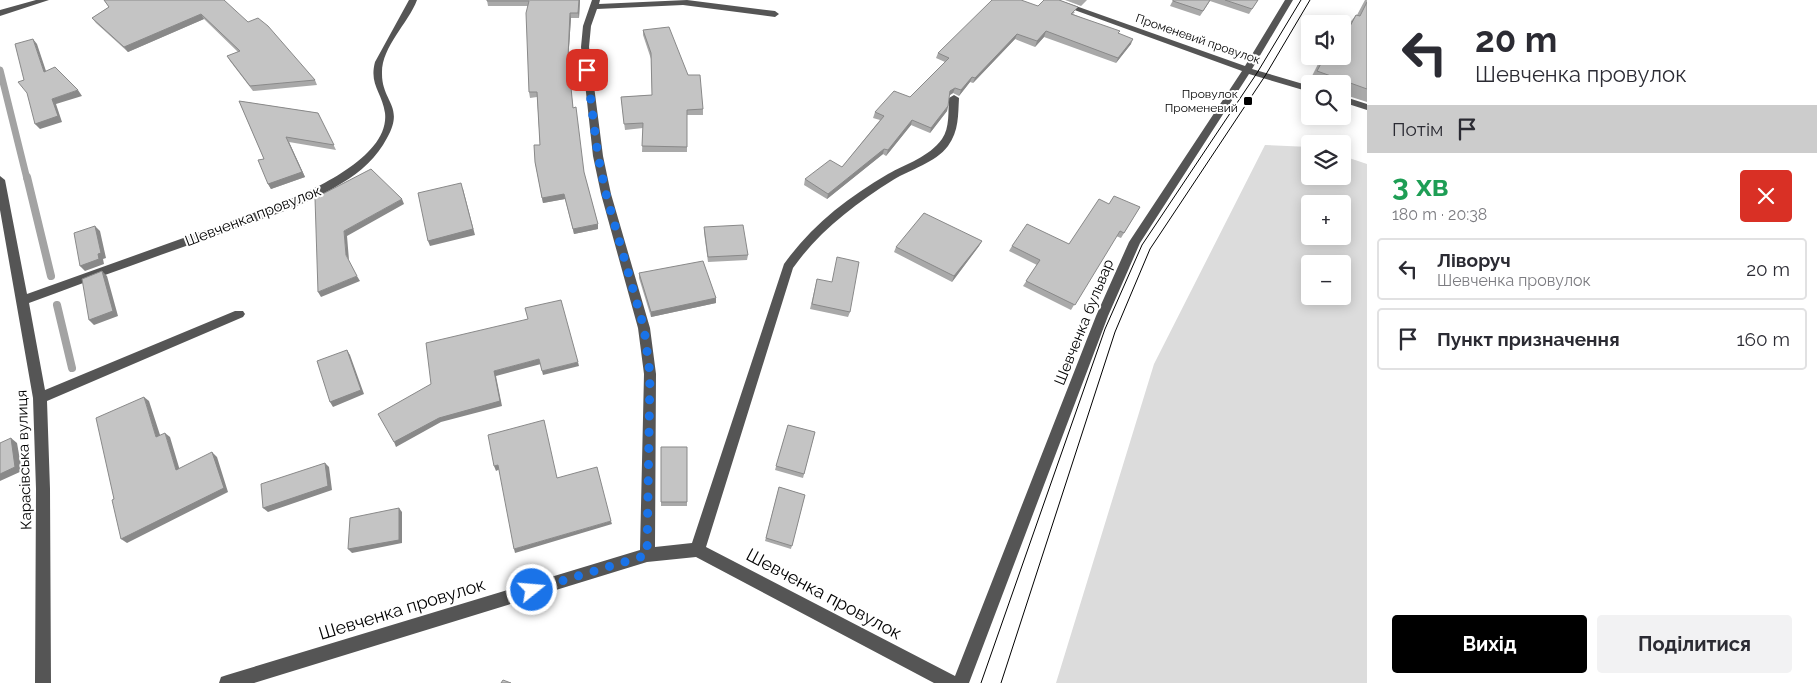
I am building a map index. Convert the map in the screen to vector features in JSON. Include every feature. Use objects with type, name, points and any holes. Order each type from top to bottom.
[{"type":"street","points":[[2,12],[30,2],[46,0]]},
{"type":"street","name":"Шевченка провулок","points":[[22,300],[322,191],[350,174],[371,155],[385,133],[390,115],[376,74],[381,56],[396,33],[413,0]]},
{"type":"street","name":"Променевий провулок","points":[[1050,0],[1247,70],[1301,86]]},
{"type":"street","name":"Шевченка бульвар","points":[[961,683],[1102,316],[1135,242],[1247,70],[1289,0]]},
{"type":"street","points":[[647,555],[650,374],[644,328],[606,194],[598,156],[585,47],[587,26],[594,3],[683,2],[775,14]]},
{"type":"street","points":[[697,550],[788,267],[800,248],[815,232],[857,199],[892,176],[936,153],[949,135],[954,98]]},
{"type":"street","points":[[1351,102],[1367,106]]},
{"type":"street","name":"Карасівська вулиця","points":[[0,180],[40,398],[43,489],[43,683]]},
{"type":"street","points":[[40,398],[239,314]]},
{"type":"street","name":"Шевченка провулок","points":[[227,683],[647,555],[697,550],[951,683]]},
{"type":"shaded area","points":[[1265,145],[1301,147],[1301,185],[1351,185],[1351,159],[1367,164],[1367,683],[1056,683],[1154,364]]},
{"type":"building","points":[[104,0],[224,0],[248,22],[258,18],[268,26],[315,80],[250,86],[227,56],[240,51],[201,14],[124,47],[92,18],[109,7]]},
{"type":"building","points":[[487,0],[579,0],[578,13],[570,13],[568,57],[573,108],[576,107],[584,172],[598,224],[573,229],[564,194],[542,198],[535,162],[534,145],[540,145],[537,92],[529,92],[526,13],[529,1]]},
{"type":"building","points":[[992,0],[1021,0],[1038,6],[1044,0],[1059,0],[1078,7],[1071,14],[1120,31],[1118,33],[1133,39],[1118,58],[1046,31],[1037,41],[1017,34],[961,90],[955,88],[950,91],[948,106],[931,128],[912,120],[888,150],[884,149],[828,194],[805,179],[830,160],[842,167],[884,116],[875,112],[894,91],[910,97],[949,58],[938,53]]},
{"type":"building","points":[[1173,0],[1210,0],[1203,11]]},
{"type":"building","points":[[1225,0],[1258,0],[1252,9]]},
{"type":"building","points":[[1367,2],[1367,89],[1351,83],[1351,75],[1328,75],[1317,71],[1320,65],[1351,65],[1351,24],[1356,15],[1360,16]]},
{"type":"building","points":[[669,27],[688,75],[700,75],[703,109],[687,110],[687,147],[642,146],[643,123],[624,124],[621,97],[652,95],[651,53],[643,30]]},
{"type":"building","points":[[33,39],[44,72],[55,67],[78,90],[52,99],[58,116],[35,124],[27,93],[18,82],[24,80],[15,44]]},
{"type":"building","points":[[239,101],[318,113],[334,145],[286,137],[302,172],[268,184],[258,160],[264,159]]},
{"type":"building","points":[[371,169],[402,199],[344,231],[346,255],[357,276],[318,292],[315,198]]},
{"type":"building","points":[[461,183],[473,229],[428,241],[418,193]]},
{"type":"building","points":[[1114,196],[1140,207],[1124,233],[1120,231],[1075,305],[1026,281],[1040,260],[1012,246],[1027,224],[1069,244],[1099,199],[1109,204]]},
{"type":"building","points":[[924,213],[982,241],[954,276],[896,247]]},
{"type":"building","points":[[743,225],[748,255],[708,257],[704,227]]},
{"type":"building","points":[[95,226],[101,253],[98,254],[99,259],[80,266],[74,233]]},
{"type":"building","points":[[837,257],[859,262],[850,312],[812,304],[817,279],[832,282]]},
{"type":"building","points":[[703,261],[716,298],[651,312],[639,273]]},
{"type":"building","points":[[102,271],[113,311],[89,320],[82,279]]},
{"type":"building","points":[[561,300],[578,362],[542,371],[539,359],[494,371],[500,401],[439,418],[394,442],[378,414],[431,384],[426,343],[528,319],[525,308]]},
{"type":"building","points":[[347,350],[361,390],[330,402],[317,361]]},
{"type":"building","points":[[144,397],[156,437],[165,433],[176,470],[212,452],[224,488],[121,539],[96,418]]},
{"type":"building","points":[[544,420],[557,478],[597,467],[611,521],[514,549],[498,465],[494,466],[488,435]]},
{"type":"building","points":[[788,425],[815,432],[804,474],[776,466]]},
{"type":"building","points":[[11,438],[15,467],[0,474],[0,443]]},
{"type":"building","points":[[661,447],[687,447],[687,502],[661,502]]},
{"type":"building","points":[[325,463],[328,486],[263,508],[261,484]]},
{"type":"building","points":[[779,487],[805,495],[792,546],[766,538]]},
{"type":"building","points":[[399,508],[399,540],[348,549],[350,518]]},
{"type":"waterway","points":[[0,70],[27,179]]},
{"type":"waterway","points":[[27,177],[51,276]]},
{"type":"waterway","points":[[57,305],[72,368]]},
{"type":"tram line","points":[[981,683],[1105,329],[1142,245],[1257,73],[1301,0]]},
{"type":"tram line","points":[[1001,683],[1115,332],[1150,249],[1265,76],[1310,0]]},
{"type":"place","name":"Провулок Променевий","points":[[1248,101]]},
{"type":"route","points":[[532,590],[647,555],[650,374],[644,328],[606,194],[598,156],[587,70]]}]
